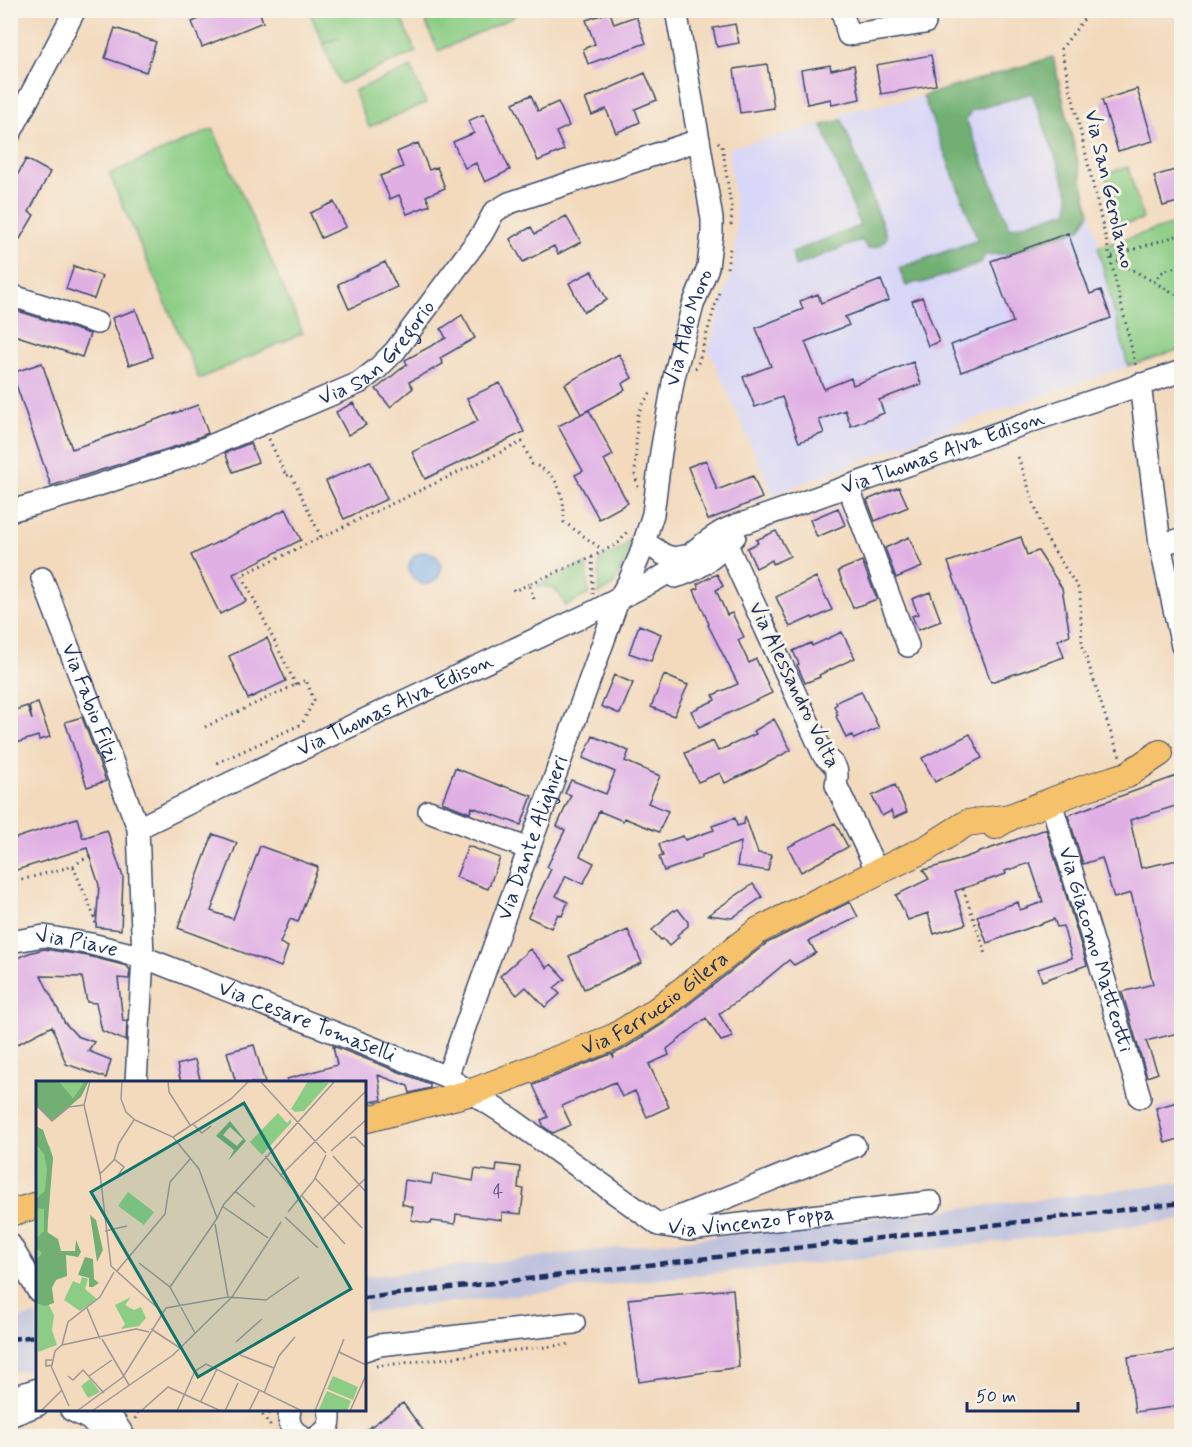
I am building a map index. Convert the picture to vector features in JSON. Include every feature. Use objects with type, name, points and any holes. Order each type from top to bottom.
[{"type":"main road","name":"Via Ferruccio Gilera","points":[[1085,788],[1122,762],[1171,749]]},
{"type":"main road","name":"Via Ferruccio Gilera","points":[[366,1119],[469,1093],[614,1037],[657,1010],[759,930],[927,848],[967,823],[1010,817],[1085,788],[1127,775],[1171,749]]},
{"type":"main road","points":[[10,1213],[36,1206]]},
{"type":"street","points":[[10,134],[75,10]]},
{"type":"street","name":"Via Aldo Moro","points":[[653,582],[653,514],[661,452],[674,377],[693,305],[708,267],[712,233],[712,219],[676,10]]},
{"type":"street","points":[[843,10],[848,35],[925,23]]},
{"type":"street","name":"Via San Gregorio","points":[[10,512],[184,457],[359,384],[395,351],[482,234],[495,212],[509,203],[699,140]]},
{"type":"street","points":[[10,295],[97,323]]},
{"type":"street","name":"Via Thomas Alva Edison","points":[[653,582],[686,574],[710,560],[724,538],[737,524],[1182,371]]},
{"type":"street","points":[[1140,384],[1160,544],[1182,646]]},
{"type":"street","points":[[848,486],[908,646]]},
{"type":"street","name":"Via Aldo Moro","points":[[619,598],[640,555],[653,514]]},
{"type":"street","name":"Via Thomas Alva Edison","points":[[138,828],[597,610],[653,582],[700,547],[724,538]]},
{"type":"street","name":"Via Alessandro Volta","points":[[724,538],[824,756],[834,763],[838,774],[836,785],[877,871]]},
{"type":"street","points":[[1160,544],[1182,538]]},
{"type":"street","points":[[654,548],[664,556],[676,558],[690,555]]},
{"type":"street","name":"Via Fabio Filzi","points":[[42,578],[138,828],[143,957],[136,1081]]},
{"type":"street","name":"Via Dante Alighieri","points":[[447,1077],[619,598]]},
{"type":"street","name":"Via Giacomo Matteotti","points":[[1051,802],[1140,1097]]},
{"type":"street","points":[[429,811],[529,849]]},
{"type":"street","name":"Via Piave","points":[[10,942],[44,936],[91,944],[143,957]]},
{"type":"street","name":"Via Cesare Tomaselli","points":[[143,957],[447,1077],[469,1093]]},
{"type":"street","name":"Via Vincenzo Foppa","points":[[469,1093],[514,1121],[659,1225],[689,1230],[932,1202]]},
{"type":"street","points":[[659,1225],[855,1146]]},
{"type":"street","points":[[10,1244],[36,1288]]},
{"type":"street","points":[[370,1358],[379,1345],[572,1334]]},
{"type":"street","points":[[10,1398],[36,1389]]},
{"type":"street","points":[[10,1416],[36,1406]]},
{"type":"street","points":[[104,1411],[115,1422],[124,1437]]},
{"type":"street","points":[[290,1411],[288,1417],[291,1427],[301,1437]]},
{"type":"street","points":[[319,1436],[325,1432],[330,1423],[329,1411]]},
{"type":"street","points":[[76,1412],[96,1425],[106,1437]]},
{"type":"path","name":"Via San Gerolamo","points":[[1091,10],[1061,49],[1140,384]]},
{"type":"path","points":[[1110,257],[1182,234]]},
{"type":"path","points":[[1110,257],[1182,298]]},
{"type":"path","points":[[1154,282],[1160,272],[1171,267],[1182,267]]},
{"type":"path","points":[[262,424],[286,476],[291,474],[321,537]]},
{"type":"path","points":[[296,685],[242,575],[522,442],[532,464],[547,472],[558,485],[564,502],[564,522],[604,551]]},
{"type":"path","points":[[1018,457],[1046,538],[1080,591],[1082,644],[1122,762]]},
{"type":"path","points":[[592,557],[593,597],[597,610]]},
{"type":"path","points":[[513,589],[514,591],[529,584]]},
{"type":"path","points":[[205,727],[306,680],[314,700],[302,724],[217,763]]},
{"type":"path","points":[[10,883],[73,866],[89,856]]},
{"type":"path","points":[[73,866],[96,921],[91,944]]},
{"type":"path","points":[[963,889],[986,954]]},
{"type":"path","points":[[370,1358],[572,1334]]},
{"type":"path","points":[[260,1411],[273,1429]]},
{"type":"shaded area","points":[[1053,57],[1128,366],[957,425],[773,494],[709,350],[735,259],[736,218],[728,148],[842,120],[841,113],[923,96]]},
{"type":"shaded area","points":[[1181,1183],[1181,1220],[804,1265],[366,1312],[366,1277]]},
{"type":"shaded area","points":[[36,1315],[36,1369],[11,1372],[11,1319]]},
{"type":"green space","points":[[309,11],[398,11],[416,52],[340,84],[323,44],[340,37],[323,43]]},
{"type":"green space","points":[[421,11],[511,11],[514,17],[438,51]]},
{"type":"green space","points":[[1053,57],[1090,213],[1080,229],[1013,253],[985,255],[980,264],[906,286],[899,268],[978,240],[923,96]],"holes":[[[1032,93],[1069,194],[1068,211],[1010,228],[966,120],[971,111]]]},
{"type":"green space","points":[[411,67],[426,103],[369,127],[354,91]]},
{"type":"green space","points":[[842,120],[887,237],[881,245],[868,249],[862,240],[795,266],[792,252],[860,226],[822,125]]},
{"type":"green space","points":[[213,129],[303,333],[199,379],[109,174]]},
{"type":"green space","points":[[1128,167],[1143,219],[1120,225],[1105,174]]},
{"type":"green space","points":[[1181,222],[1181,349],[1128,366],[1098,247]]},
{"type":"green space","points":[[634,533],[631,546],[614,584],[599,594],[599,560],[623,548]]},
{"type":"green space","points":[[586,563],[589,594],[565,606],[556,590],[537,586]]},
{"type":"water","points":[[425,552],[436,557],[441,568],[436,579],[425,584],[414,579],[409,568],[414,557]]},
{"type":"building","points":[[219,10],[259,10],[263,22],[202,47],[192,22]]},
{"type":"building","points":[[610,12],[614,24],[636,16],[646,43],[588,64],[583,49],[595,44],[586,20]]},
{"type":"building","points":[[735,24],[739,43],[717,47],[713,28]]},
{"type":"building","points":[[115,28],[156,42],[146,72],[105,58]]},
{"type":"building","points":[[931,55],[936,85],[881,94],[876,65]]},
{"type":"building","points":[[767,64],[774,108],[740,113],[734,69]]},
{"type":"building","points":[[830,65],[831,70],[854,65],[860,99],[832,105],[831,99],[807,104],[801,70]]},
{"type":"building","points":[[645,73],[657,100],[635,109],[640,122],[616,133],[606,109],[592,115],[585,99]]},
{"type":"building","points":[[1137,89],[1153,141],[1118,151],[1102,100]]},
{"type":"building","points":[[531,95],[538,111],[558,102],[569,126],[556,132],[564,150],[538,161],[513,103]]},
{"type":"building","points":[[484,114],[510,170],[485,182],[476,163],[465,168],[453,142],[474,133],[468,121]]},
{"type":"building","points":[[418,143],[429,170],[437,167],[445,188],[426,196],[430,205],[407,214],[399,195],[390,199],[380,176],[403,167],[397,152]]},
{"type":"building","points":[[26,159],[50,172],[29,212],[34,215],[20,239],[10,233],[10,189]]},
{"type":"building","points":[[1182,168],[1182,201],[1163,206],[1154,176]]},
{"type":"building","points":[[334,202],[346,227],[321,238],[310,213]]},
{"type":"building","points":[[566,216],[581,242],[558,254],[554,246],[523,262],[510,239],[531,227],[535,234]]},
{"type":"building","points":[[1068,233],[1090,294],[1101,290],[1111,318],[961,372],[951,345],[1013,322],[991,261]]},
{"type":"building","points":[[385,262],[397,287],[349,309],[338,284]]},
{"type":"building","points":[[74,266],[102,276],[94,299],[66,289]]},
{"type":"building","points":[[592,271],[607,300],[584,312],[569,283]]},
{"type":"building","points":[[881,280],[889,300],[845,317],[849,325],[805,342],[824,389],[851,378],[853,385],[913,362],[921,384],[879,400],[884,413],[851,426],[845,410],[819,420],[824,433],[799,442],[782,397],[755,407],[743,377],[771,366],[756,328],[803,309],[800,301],[818,294],[821,303]]},
{"type":"building","points":[[922,297],[939,342],[928,346],[912,301]]},
{"type":"building","points":[[136,310],[153,357],[129,365],[112,318]]},
{"type":"building","points":[[18,311],[90,334],[82,357],[11,334]]},
{"type":"building","points":[[462,315],[475,338],[440,358],[443,364],[409,382],[413,388],[390,407],[376,389],[407,364],[405,360],[446,338],[441,329]]},
{"type":"building","points":[[619,354],[632,378],[622,384],[625,390],[581,414],[565,384]]},
{"type":"building","points":[[42,363],[72,449],[198,405],[208,433],[180,445],[51,486],[12,373]]},
{"type":"building","points":[[500,383],[524,432],[425,479],[412,452],[478,421],[467,398]]},
{"type":"building","points":[[353,403],[366,425],[348,435],[336,412]]},
{"type":"building","points":[[589,410],[613,455],[604,460],[628,503],[599,519],[575,475],[583,471],[558,426]]},
{"type":"building","points":[[250,443],[258,462],[233,472],[225,453]]},
{"type":"building","points":[[706,460],[717,490],[753,476],[762,498],[708,520],[688,467]]},
{"type":"building","points":[[370,461],[387,499],[344,519],[326,481]]},
{"type":"building","points":[[899,487],[908,507],[875,521],[867,500]]},
{"type":"building","points":[[838,508],[845,525],[817,537],[810,520]]},
{"type":"building","points":[[286,509],[301,540],[233,574],[246,601],[220,614],[191,555]]},
{"type":"building","points":[[776,531],[790,556],[773,564],[772,560],[756,568],[747,548],[758,543],[756,540]]},
{"type":"building","points":[[909,537],[922,567],[896,578],[885,548]]},
{"type":"building","points":[[1021,537],[1027,555],[1038,551],[1062,588],[1070,635],[1058,640],[1064,657],[991,682],[948,562]]},
{"type":"building","points":[[862,561],[877,599],[853,608],[838,571]]},
{"type":"building","points":[[717,574],[723,586],[716,590],[727,615],[732,613],[744,637],[738,640],[749,663],[756,659],[772,693],[699,727],[691,711],[715,700],[713,695],[738,684],[708,625],[694,590],[699,588],[697,584]]},
{"type":"building","points":[[816,577],[832,610],[790,627],[776,597]]},
{"type":"building","points":[[930,592],[941,621],[918,630],[912,616],[918,614],[912,599]]},
{"type":"building","points":[[639,625],[661,634],[651,661],[629,653]]},
{"type":"building","points":[[842,632],[855,658],[805,683],[793,651],[811,643],[812,646]]},
{"type":"building","points":[[267,638],[286,681],[248,699],[229,656]]},
{"type":"building","points":[[614,675],[633,683],[620,714],[601,706]]},
{"type":"building","points":[[664,675],[688,685],[674,716],[651,707]]},
{"type":"building","points":[[861,691],[879,728],[854,739],[852,735],[846,738],[834,706],[836,702]]},
{"type":"building","points":[[38,703],[50,737],[39,740],[38,736],[10,745],[10,712],[27,706],[32,720],[29,706]]},
{"type":"building","points":[[82,717],[106,781],[87,787],[65,722]]},
{"type":"building","points":[[774,719],[791,750],[725,783],[720,773],[698,782],[685,753],[713,741],[718,751],[756,734],[754,731]]},
{"type":"building","points":[[970,734],[982,758],[935,782],[922,758]]},
{"type":"building","points":[[593,736],[629,751],[625,761],[660,776],[648,803],[668,811],[659,832],[599,811],[580,856],[594,863],[583,884],[566,876],[556,896],[568,902],[562,916],[558,914],[551,928],[528,917],[551,869],[547,867],[565,830],[557,826],[571,795],[565,793],[571,780],[606,794],[615,772],[583,758]]},
{"type":"building","points":[[455,768],[532,796],[521,825],[472,807],[470,813],[442,802]]},
{"type":"building","points":[[1182,774],[1182,804],[1130,820],[1141,868],[1182,859],[1182,875],[1179,876],[1180,882],[1178,882],[1182,899],[1182,1032],[1146,1041],[1158,1073],[1147,1077],[1122,992],[1153,984],[1131,893],[1114,898],[1102,858],[1083,864],[1068,815]]},
{"type":"building","points":[[895,785],[907,812],[894,818],[891,811],[882,816],[872,796]]},
{"type":"building","points":[[745,816],[758,853],[771,855],[768,871],[737,866],[741,842],[664,871],[659,857],[663,856],[659,844],[683,836],[685,840],[714,830],[712,826],[735,818],[737,826],[744,824]]},
{"type":"building","points":[[77,818],[83,838],[107,830],[123,877],[121,930],[96,927],[99,885],[87,848],[10,872],[10,840]]},
{"type":"building","points":[[835,823],[848,847],[801,872],[788,847]]},
{"type":"building","points":[[1046,829],[1087,965],[1042,981],[1038,969],[1072,958],[1063,926],[1057,927],[1054,919],[987,943],[977,916],[1018,902],[1020,910],[1043,902],[1030,863],[1005,871],[1006,874],[955,891],[966,924],[934,934],[928,913],[908,920],[896,895],[929,879],[923,870]]},
{"type":"building","points":[[213,834],[237,843],[211,911],[233,919],[260,846],[318,867],[298,922],[290,919],[280,943],[288,947],[281,967],[178,928]]},
{"type":"building","points":[[468,846],[500,858],[488,889],[456,877]]},
{"type":"building","points":[[753,884],[762,897],[732,918],[708,915]]},
{"type":"building","points":[[850,902],[858,917],[809,941],[816,953],[794,965],[789,960],[719,1014],[733,1037],[721,1041],[706,1018],[667,1049],[669,1055],[649,1064],[669,1107],[647,1117],[635,1091],[622,1097],[615,1082],[562,1106],[571,1125],[553,1133],[544,1127],[541,1120],[548,1117],[533,1085],[611,1054],[614,1058],[613,1054],[666,1022],[767,943]]},
{"type":"building","points":[[678,909],[688,922],[688,926],[669,946],[652,930]]},
{"type":"building","points":[[628,930],[642,963],[584,989],[569,956]]},
{"type":"building","points":[[44,949],[88,956],[127,966],[130,970],[129,979],[118,978],[123,1021],[127,1020],[126,1041],[102,1031],[96,1003],[87,1002],[82,977],[41,976],[65,1023],[77,1036],[94,1042],[88,1051],[111,1060],[106,1078],[66,1064],[52,1026],[10,1048],[10,961]]},
{"type":"building","points":[[530,949],[547,968],[551,964],[565,979],[554,988],[560,994],[545,1007],[526,987],[517,995],[500,976]]},
{"type":"building","points":[[254,1045],[264,1081],[235,1081],[227,1052]]},
{"type":"building","points":[[333,1046],[430,1084],[430,1088],[410,1093],[408,1086],[378,1075],[382,1100],[366,1103],[366,1081],[288,1081],[287,1079],[337,1065]]},
{"type":"building","points":[[195,1060],[200,1081],[181,1081],[177,1065]]},
{"type":"building","points":[[1177,1102],[1179,1109],[1182,1109],[1182,1138],[1165,1143],[1156,1108]]},
{"type":"building","points":[[497,1164],[520,1167],[518,1188],[524,1189],[521,1214],[502,1212],[502,1220],[456,1214],[455,1224],[432,1221],[431,1224],[411,1220],[413,1207],[402,1204],[405,1180],[431,1184],[433,1174],[473,1181],[475,1169],[496,1172]]},
{"type":"building","points":[[733,1289],[739,1367],[639,1382],[628,1299]]},
{"type":"building","points":[[1182,1350],[1182,1406],[1135,1412],[1128,1357]]},
{"type":"building","points":[[403,1403],[428,1437],[357,1437]]},
{"type":"railway","points":[[366,1298],[1182,1203]]},
{"type":"railway","points":[[10,1339],[36,1336]]}]
